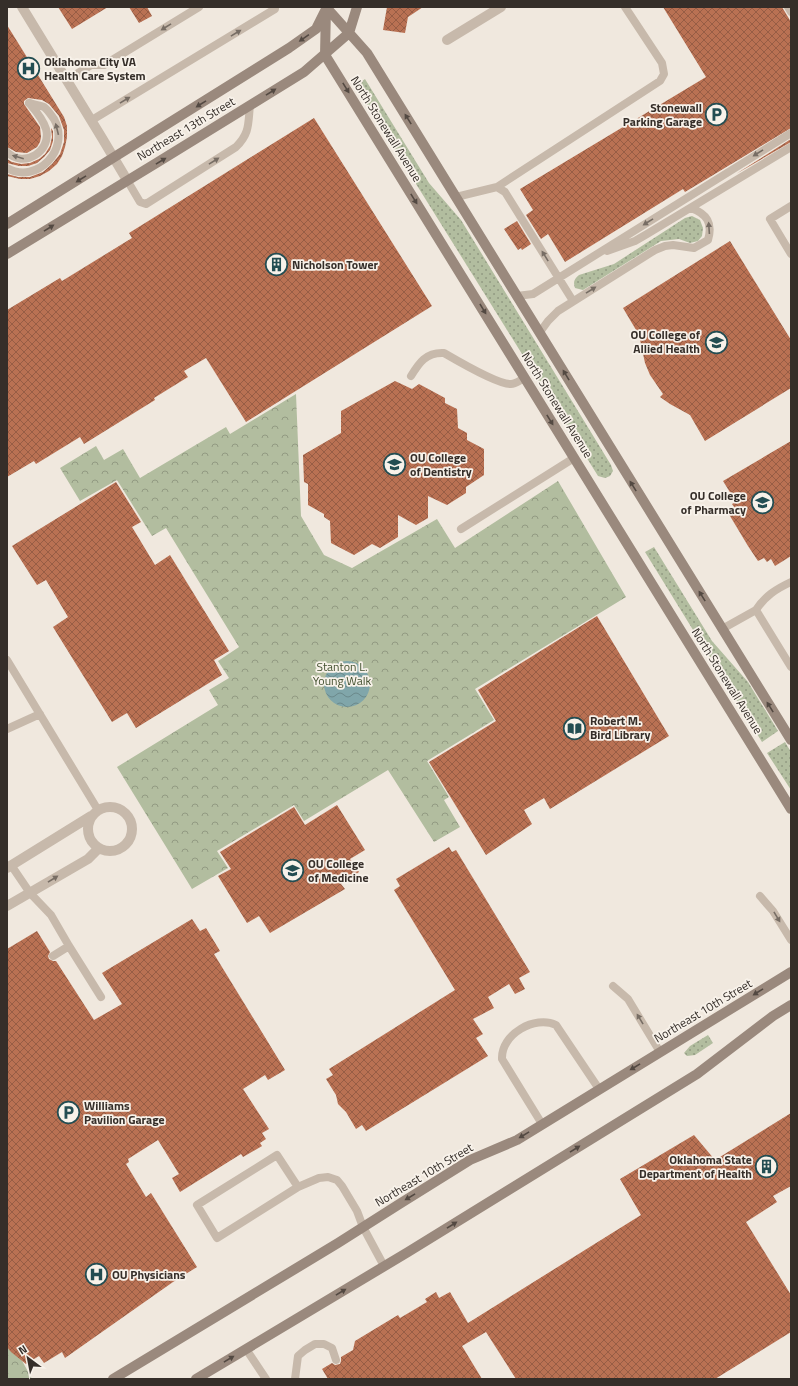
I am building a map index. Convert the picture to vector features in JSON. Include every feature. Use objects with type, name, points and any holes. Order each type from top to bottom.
[{"type":"main road","points":[[325,55],[326,7]]},
{"type":"main road","name":"North Stonewall Avenue","points":[[326,7],[367,53],[791,740]]},
{"type":"main road","name":"Northeast 13th Street","points":[[7,224],[289,48],[316,29],[326,7]]},
{"type":"main road","points":[[349,33],[357,7]]},
{"type":"main road","name":"Northeast 13th Street","points":[[7,254],[304,72],[349,33]]},
{"type":"main road","name":"North Stonewall Avenue","points":[[325,55],[791,809]]},
{"type":"main road","name":"Northeast 10th Street","points":[[113,1379],[338,1243],[470,1160],[517,1140],[791,972]]},
{"type":"main road","points":[[196,1379],[384,1266],[697,1074],[773,1016],[791,1005]]},
{"type":"street","points":[[22,7],[92,120],[127,180]]},
{"type":"street","points":[[447,40],[501,7]]},
{"type":"street","points":[[9,866],[103,808],[111,807],[122,810],[129,818],[132,830],[130,839],[126,845],[109,852],[98,849],[92,843],[89,837],[88,826],[95,813]]},
{"type":"street","points":[[7,906],[88,859],[98,849]]},
{"type":"lane","points":[[67,80],[91,65],[104,65],[199,7]]},
{"type":"lane","points":[[92,120],[269,13],[275,9],[275,7]]},
{"type":"lane","points":[[456,197],[497,188],[660,82],[664,74],[662,64],[625,7]]},
{"type":"lane","points":[[788,7],[791,12]]},
{"type":"lane","points":[[7,152],[16,158],[25,159],[34,157],[46,145],[46,128],[29,102],[44,107],[56,123],[58,132],[57,148],[53,157],[39,168],[29,172],[19,172],[7,168]]},
{"type":"lane","points":[[127,180],[140,202],[146,204],[236,147],[242,141],[247,132],[250,105]]},
{"type":"lane","points":[[517,296],[533,294],[560,278],[791,133]]},
{"type":"lane","points":[[591,258],[635,241],[791,147]]},
{"type":"lane","points":[[497,188],[505,192],[573,301]]},
{"type":"lane","points":[[791,206],[770,219],[791,254]]},
{"type":"lane","points":[[540,332],[558,311],[655,250],[673,245],[694,248],[708,240],[710,224],[706,216],[700,211],[691,208]]},
{"type":"lane","points":[[411,376],[421,360],[436,352],[444,353],[490,377],[509,385],[525,378]]},
{"type":"lane","points":[[461,530],[574,458]]},
{"type":"lane","points":[[722,629],[756,610],[762,600],[775,590],[791,582]]},
{"type":"lane","points":[[756,610],[791,667]]},
{"type":"lane","points":[[7,660],[40,714],[95,813]]},
{"type":"lane","points":[[7,729],[40,714]]},
{"type":"lane","points":[[9,866],[51,915],[101,997]]},
{"type":"lane","points":[[760,896],[773,911],[791,940]]},
{"type":"lane","points":[[53,956],[69,946]]},
{"type":"lane","points":[[613,986],[628,999],[660,1052]]},
{"type":"lane","points":[[542,1124],[502,1059],[502,1052],[505,1046],[517,1031],[525,1026],[542,1022],[550,1022],[556,1025],[599,1089]]},
{"type":"lane","points":[[298,1187],[277,1155],[197,1205],[217,1238],[298,1187],[319,1178],[328,1177],[337,1180],[357,1211],[363,1227],[384,1266]]},
{"type":"lane","points":[[294,1379],[298,1356],[304,1350],[315,1344],[324,1344],[332,1348],[336,1360]]},
{"type":"lane","points":[[246,1348],[266,1379]]},
{"type":"green space","points":[[365,79],[429,183],[461,220],[611,465],[613,471],[610,476],[605,478],[598,476],[355,86]]},
{"type":"green space","points":[[692,216],[700,220],[703,228],[702,236],[698,241],[690,243],[679,239],[661,241],[583,290],[575,288],[574,281],[579,275],[614,264],[685,218]]},
{"type":"green space","name":"Stanton L. Young Walk","points":[[296,394],[301,516],[324,555],[352,568],[437,519],[455,548],[558,481],[626,597],[475,689],[494,720],[427,761],[449,797],[444,800],[460,827],[434,842],[388,770],[304,821],[294,805],[217,851],[228,868],[192,889],[117,767],[218,705],[209,690],[229,678],[218,661],[239,647],[166,528],[152,536],[117,480],[80,501],[60,468],[96,446],[104,460],[123,449],[140,478],[226,427],[230,434]]},
{"type":"green space","points":[[654,547],[712,641],[748,682],[778,731],[762,742],[645,552]]},
{"type":"green space","points":[[785,742],[791,752],[791,790],[767,753]]},
{"type":"green space","points":[[708,1035],[713,1043],[695,1055],[687,1056],[684,1053],[690,1046]]},
{"type":"green space","points":[[7,1333],[32,1379],[7,1379]]},
{"type":"water","points":[[347,661],[360,665],[366,671],[370,684],[366,697],[360,703],[347,707],[334,703],[328,697],[324,684],[328,671],[334,665]]},
{"type":"building","points":[[58,7],[108,7],[72,29]]},
{"type":"building","points":[[129,7],[147,7],[152,16],[139,23]]},
{"type":"building","points":[[387,7],[423,7],[408,17],[405,33],[383,30]]},
{"type":"building","name":"Stonewall Parking Garage","points":[[663,7],[782,7],[791,22],[791,128],[685,192],[683,189],[565,262],[548,234],[541,239],[526,215],[533,210],[520,189],[706,77]]},
{"type":"building","points":[[7,25],[64,117],[67,126],[65,147],[57,164],[40,176],[30,179],[20,179],[7,176],[7,174],[18,177],[30,177],[43,172],[60,154],[64,142],[64,130],[59,116],[49,104],[42,100],[28,98],[24,101],[24,104],[40,127],[40,142],[37,147],[27,153],[16,152],[7,147]]},
{"type":"building","name":"Nicholson Tower","points":[[314,118],[432,306],[246,422],[206,358],[184,371],[188,377],[154,398],[155,400],[84,444],[80,437],[36,464],[34,461],[7,477],[7,310],[60,278],[62,281],[132,238],[129,233]]},
{"type":"building","points":[[51,128],[53,131],[53,141],[50,150],[37,163],[28,166],[19,166],[7,163],[7,159],[21,164],[30,163],[39,159],[45,154],[50,146],[52,137]]},
{"type":"building","points":[[791,139],[791,142],[736,174]]},
{"type":"building","points":[[517,221],[531,244],[522,250],[521,248],[518,250],[504,229]]},
{"type":"building","name":"OU College of Allied Health","points":[[730,241],[791,340],[791,388],[705,441],[690,415],[660,397],[663,394],[650,375],[645,363],[639,335],[623,308]]},
{"type":"building","name":"OU College of Dentistry","points":[[395,381],[412,389],[419,384],[445,398],[445,403],[457,409],[458,428],[467,433],[467,440],[484,449],[484,475],[466,487],[466,493],[447,505],[428,496],[428,518],[416,525],[398,515],[398,537],[380,548],[372,544],[354,555],[331,543],[330,521],[324,517],[324,514],[308,505],[308,484],[304,482],[303,455],[341,433],[341,411]]},
{"type":"building","name":"OU College of Pharmacy","points":[[791,441],[791,556],[775,566],[771,559],[767,562],[764,558],[758,561],[748,546],[727,511],[734,507],[732,504],[736,502],[723,481]]},
{"type":"building","points":[[116,482],[141,522],[132,527],[155,565],[170,555],[229,651],[214,660],[222,675],[136,728],[127,713],[112,722],[53,627],[68,617],[46,580],[37,585],[12,546]]},
{"type":"building","name":"Robert M. Bird Library","points":[[597,616],[669,736],[550,809],[544,798],[524,810],[532,824],[486,855],[429,762],[496,721],[478,690]]},
{"type":"building","name":"OU College of Medicine","points":[[337,805],[365,850],[350,859],[359,872],[341,884],[345,889],[270,933],[259,916],[247,923],[218,876],[231,869],[220,852],[294,807],[305,825]]},
{"type":"building","points":[[449,847],[452,852],[456,850],[530,972],[519,978],[525,989],[515,994],[509,984],[488,997],[494,1008],[473,1019],[483,1034],[476,1038],[488,1056],[366,1131],[362,1125],[356,1129],[346,1112],[338,1104],[336,1095],[326,1079],[333,1075],[329,1069],[455,990],[394,890],[400,886],[396,879]]},
{"type":"building","points":[[192,919],[200,931],[206,928],[220,951],[214,954],[285,1070],[268,1080],[265,1075],[243,1089],[269,1129],[262,1133],[266,1139],[260,1143],[262,1146],[243,1157],[241,1154],[180,1192],[172,1178],[179,1174],[158,1140],[128,1159],[129,1162],[126,1164],[146,1197],[151,1193],[197,1267],[173,1282],[65,1358],[62,1352],[44,1363],[39,1356],[26,1364],[7,1347],[7,949],[37,931],[50,952],[48,956],[49,959],[56,961],[94,1020],[122,1004],[102,973]]},
{"type":"building","points":[[791,1113],[791,1186],[773,1196],[777,1202],[746,1222],[791,1295],[791,1332],[715,1379],[516,1379],[486,1332],[462,1346],[482,1379],[328,1379],[322,1369],[332,1363],[335,1365],[340,1364],[341,1357],[353,1350],[355,1341],[398,1315],[400,1318],[427,1302],[425,1299],[436,1292],[439,1298],[450,1292],[468,1323],[641,1215],[620,1179],[694,1135],[715,1160]]},
{"type":"place","name":"Oklahoma City VA Health Care System","points":[[28,69]]},
{"type":"place","name":"Stonewall Parking Garage","points":[[717,115]]},
{"type":"place","name":"Nicholson Tower","points":[[277,265]]},
{"type":"place","name":"OU College of Allied Health","points":[[716,342]]},
{"type":"place","name":"OU College of Dentistry","points":[[394,465]]},
{"type":"place","name":"OU College of Pharmacy","points":[[762,503]]},
{"type":"place","name":"Robert M. Bird Library","points":[[574,728]]},
{"type":"place","name":"OU College of Medicine","points":[[293,871]]},
{"type":"place","name":"Williams Pavilion Garage","points":[[68,1113]]},
{"type":"place","name":"Oklahoma State Department of Health","points":[[767,1167]]},
{"type":"place","name":"OU Physicians","points":[[96,1275]]}]
